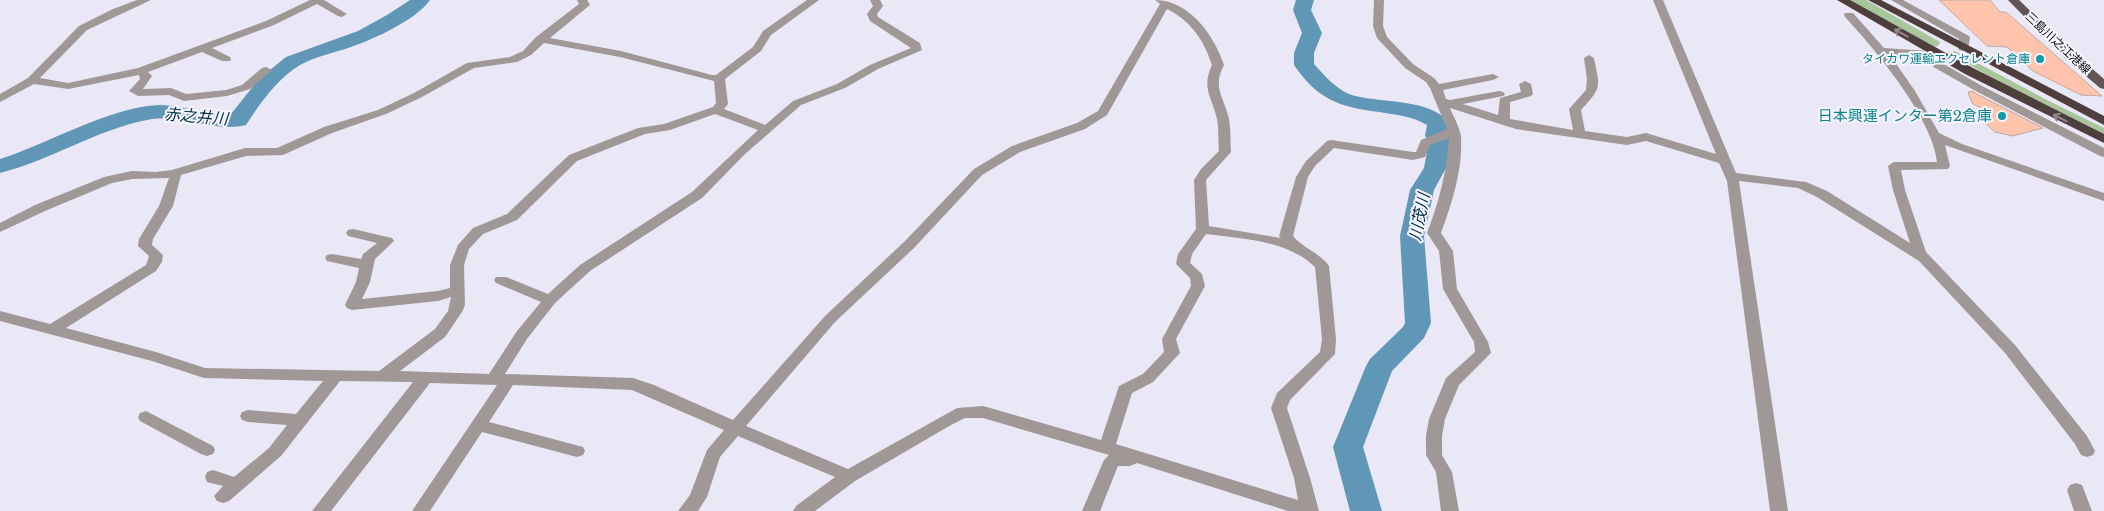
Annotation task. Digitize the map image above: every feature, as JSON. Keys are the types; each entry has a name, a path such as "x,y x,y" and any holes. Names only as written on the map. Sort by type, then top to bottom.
{"highway":[{"path":"1842,0 1934,52 2104,139"},
{"path":"1873,0 2104,122"},
{"path":"1963,48 2078,103 2104,112"}],"main road":[{"name":"三島川之江港線","path":"2013,0 2069,55 2104,85"},
{"name":"三島川之江港線","path":"2025,0 2104,72"}],"street":[{"path":"0,99 32,80 83,28 117,11 146,0"},
{"path":"32,80 68,86 141,71 270,23 317,0 342,14"},
{"path":"0,228 40,208 108,180 132,175 156,176 173,174 245,152 273,153 285,150 328,130 391,108 471,66 513,60 527,53 540,39 585,5 582,0"},
{"path":"540,39 621,54 712,78 719,78 757,49 768,33 814,0"},
{"path":"421,511 478,425 522,336 550,300 595,260 697,195 765,130 801,100 840,86 874,67 916,50 916,45 874,19 872,14 878,6 875,0"},
{"path":"1379,0 1378,26 1382,38 1409,66 1430,80 1442,98 1442,136"},
{"path":"1658,0 1724,161 1732,176 1779,511"},
{"path":"1896,0 1965,38 1963,48"},
{"path":"687,511 698,497 713,454 830,319 909,245 978,172 1016,149 1081,126 1103,113 1162,2 1203,30 1212,44 1218,65 1212,74 1212,91 1223,120 1225,152 1205,172 1200,180 1203,229 1185,254 1183,264 1197,277 1198,286 1169,339 1172,353 1148,378 1125,390 1106,448"},
{"path":"1865,13 1849,15 1882,52 1902,80 1934,135 1945,160 1944,166 1894,166 1899,190 1920,253 2010,349 2039,384 2081,440 2087,451"},
{"path":"202,48 226,59"},
{"path":"1882,52 1934,52"},
{"path":"1916,53 1978,88 2104,153"},
{"path":"1580,134 1575,109 1592,91 1593,79 1589,58"},
{"path":"141,71 146,76 145,80 135,91 138,93 171,91 184,98 227,94 246,87 266,70"},
{"path":"1442,98 1493,77"},
{"path":"383,376 440,333 458,306 457,265 463,248 470,238 483,228 512,217 568,161 642,130 666,127 716,110 722,104 719,78"},
{"path":"1504,121 1504,100 1527,94 1525,84"},
{"path":"1442,98 1499,94"},
{"path":"1442,98 1516,125 1627,141 1646,138 1724,161"},
{"path":"716,110 765,130"},
{"path":"1292,245 1286,236 1302,178 1311,163 1331,144 1413,156 1420,154 1424,143 1442,136 1455,135 1454,162 1445,203 1434,233 1446,252 1450,289 1481,342 1482,353 1452,382 1437,419 1434,436 1434,454 1444,472 1450,511"},
{"path":"1934,135 1958,147 2104,197"},
{"path":"52,330 151,268 155,262 156,255 145,246 146,240 166,206 176,177 173,174"},
{"path":"1732,176 1807,187 1822,194 1926,258"},
{"path":"1203,229 1263,238 1292,245 1316,259 1322,266 1329,339 1326,354 1283,397 1279,408 1302,478 1310,511"},
{"path":"353,233 387,241 368,257 363,282 352,305 438,296 457,291"},
{"path":"332,258 366,265"},
{"path":"501,280 550,300"},
{"path":"0,316 156,357 204,373 426,377 632,384 648,389 797,456 849,476"},
{"path":"223,496 275,452 336,375"},
{"path":"321,511 426,377"},
{"path":"802,511 849,476 945,421 963,412 983,412 1149,460 1310,511"},
{"path":"248,416 301,420"},
{"path":"146,417 207,450"},
{"path":"478,425 577,451"},
{"path":"1092,511 1112,460 1149,460"},
{"path":"213,478 237,484"},
{"path":"2076,490 2083,511"}],"green space":[{"path":"1848,0 1866,0 1940,42 1938,46 1933,47"},
{"path":"1955,51 2104,128 2104,134 2003,84 1947,52"}],"building":[{"name":"タイカワ運輸エクセレント倉庫","path":"1939,0 1990,0 2000,12 2006,12 2102,96 2081,95 2033,71 2007,47 1987,46"},
{"name":"日本興運インター第2倉庫","path":"1973,91 2043,128 2013,136 1995,132 1983,121 1984,110 1972,103 1968,92"}],"waterway":[{"name":"赤之井川","path":"0,166 109,124 148,113 171,112 216,120 238,120 266,83 293,61 307,54 344,43 375,30 421,0"},
{"name":"川茂川","path":"1305,0 1302,10 1312,33 1304,53 1304,65 1326,87 1341,98 1353,102 1404,109 1416,112 1438,123 1436,136 1440,141 1435,168 1422,190 1412,236 1418,323 1414,332 1380,366 1348,447 1366,511"}],"place":[{"name":"タイカワ運輸エクセレント倉庫","path":"2040,59"},
{"name":"日本興運インター第2倉庫","path":"2002,116"}]}
